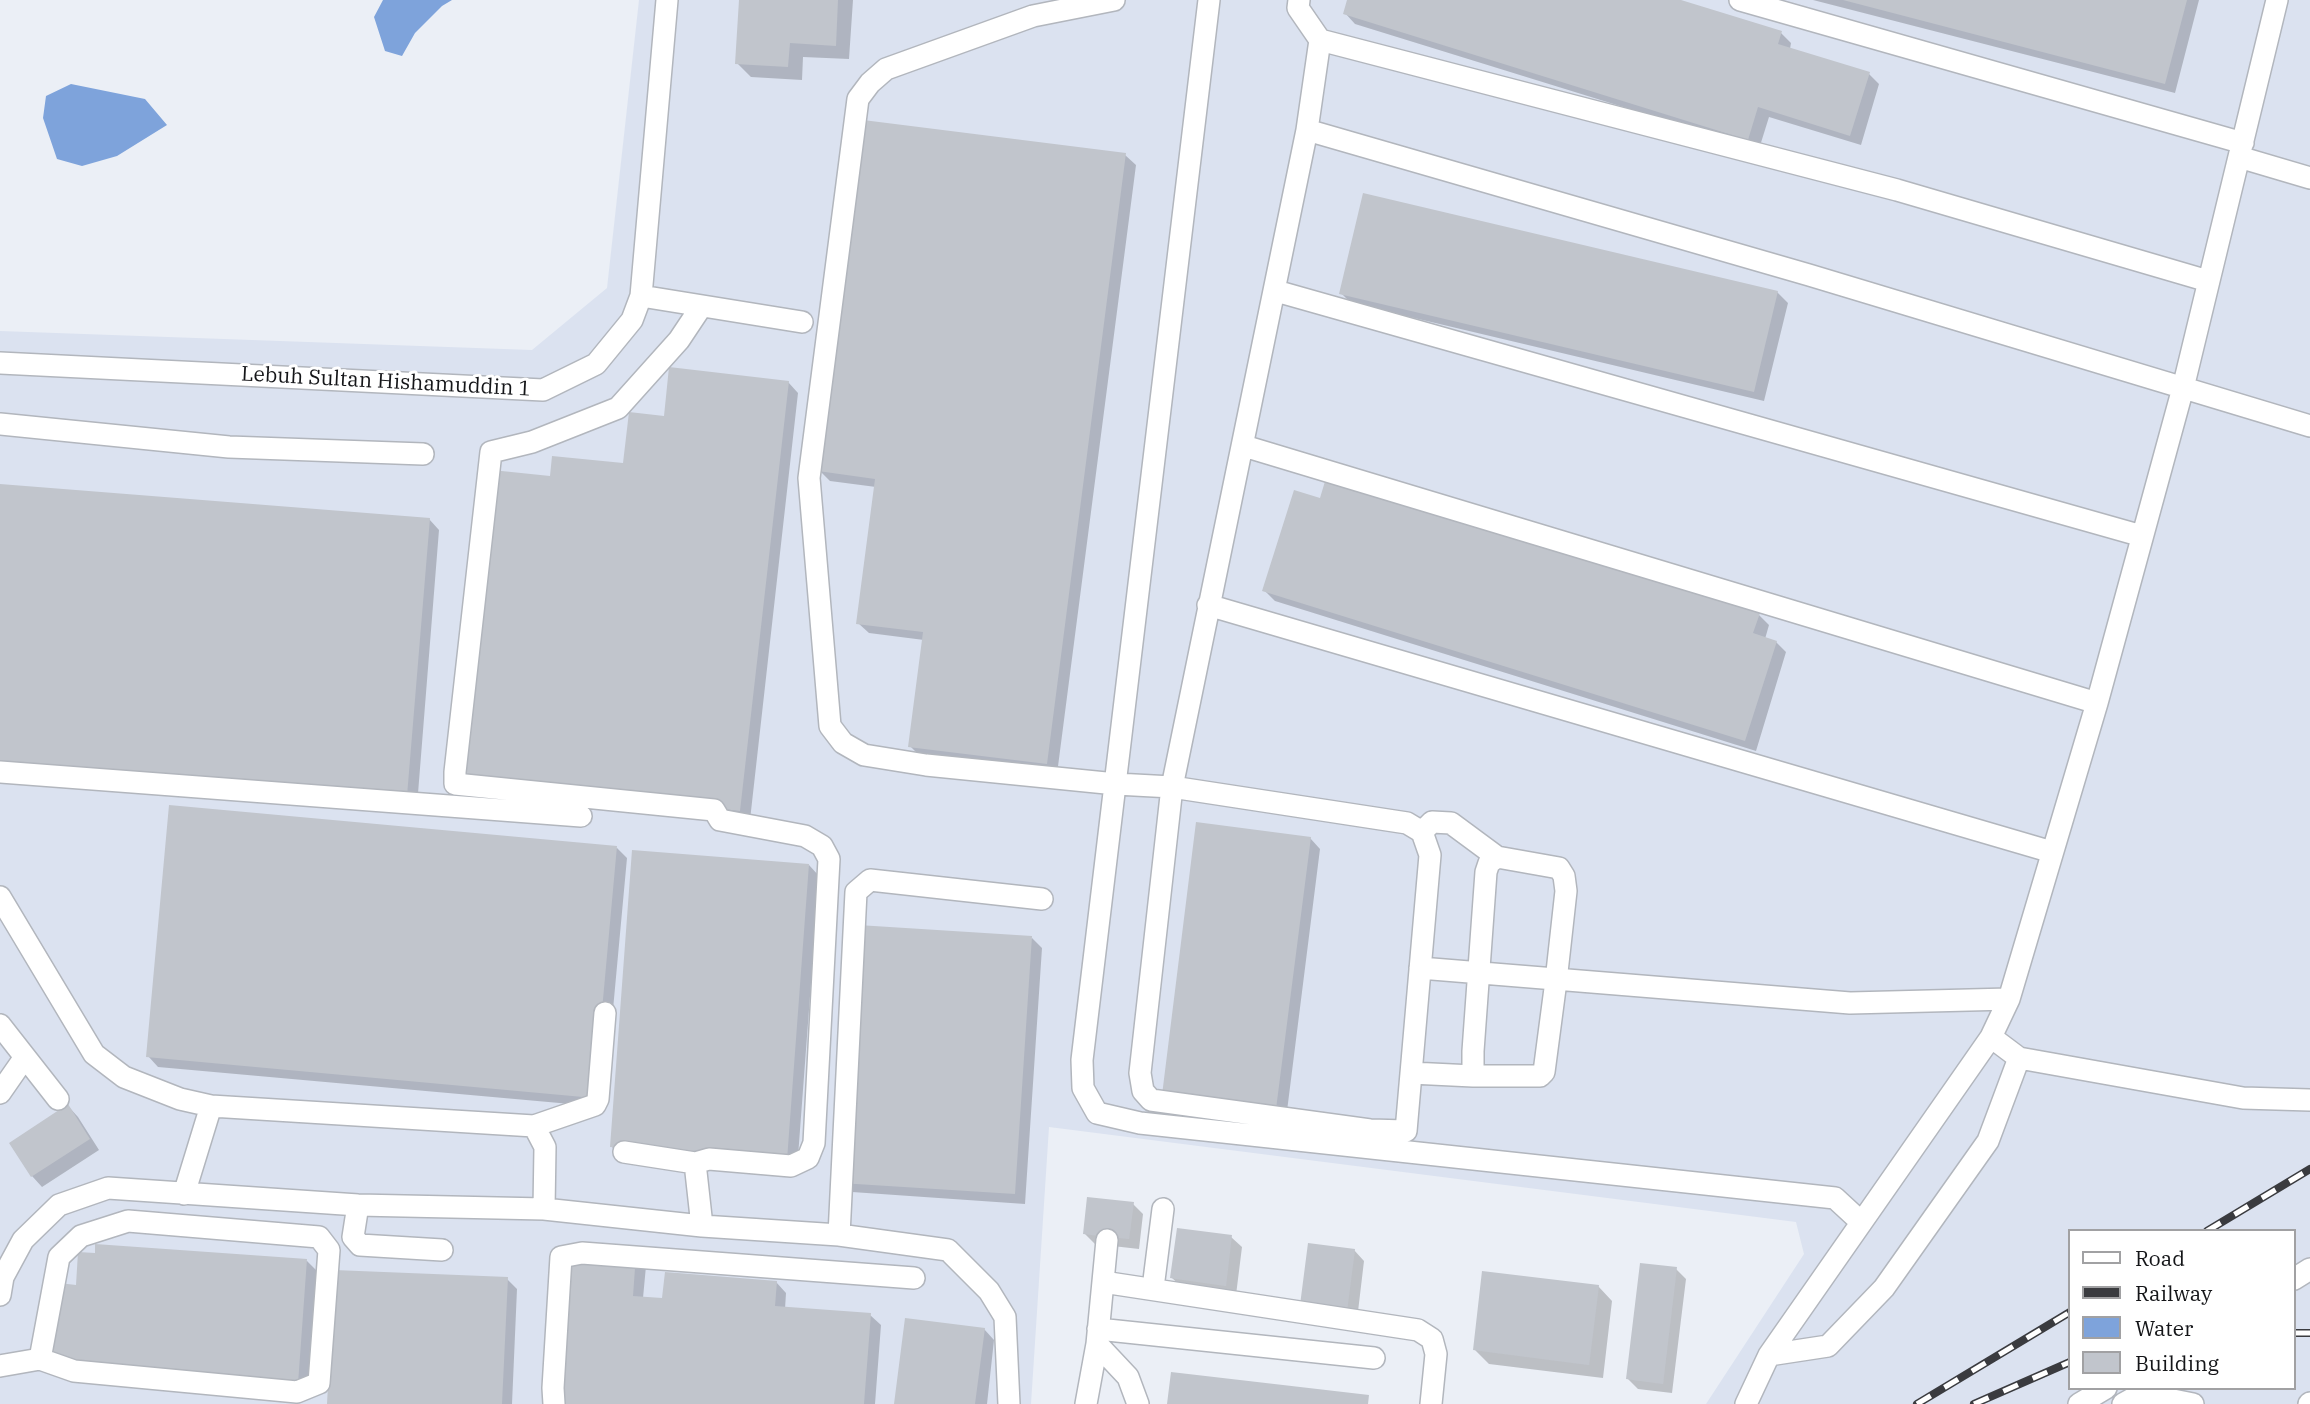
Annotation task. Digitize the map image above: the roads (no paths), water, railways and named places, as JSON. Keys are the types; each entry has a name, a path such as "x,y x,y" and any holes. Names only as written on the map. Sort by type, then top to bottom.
{"street":[{"name":"Lebuh Sultan Hishamuddin 1","path":"0,363 543,390 596,364 632,320 641,296 667,0"},
{"path":"1114,0 1033,16 886,69 870,83 858,99 809,478 814,507 830,726 843,743 864,754 926,765 1172,787 1408,823 1422,832 1430,855 1406,1131 1370,1130 1151,1100 1143,1091 1140,1073 1172,787 1208,605 1276,291 1307,130 1320,40"},
{"path":"1209,0 1082,1060 1083,1088 1097,1113 1140,1123 1835,1198 1861,1222"},
{"path":"1298,0 1298,8 1320,40 1897,190 2208,281"},
{"path":"1740,0 2241,150 2310,178"},
{"path":"1745,1404 1769,1356 1991,1037 2009,999 2098,703 2183,388 2277,0"},
{"path":"1307,130 1809,275 2310,426"},
{"path":"1276,291 2142,536"},
{"path":"641,296 802,322"},
{"path":"624,1152 695,1163 709,1159 791,1166 808,1158 814,1143 829,859 822,846 805,836 720,820 714,810 456,784 455,772 491,452 532,442 618,408 678,340 701,307"},
{"path":"0,424 229,447 424,454"},
{"path":"1244,446 2098,703"},
{"path":"1208,605 2052,852"},
{"path":"0,772 581,816"},
{"path":"1411,1073 1534,1077 1544,1072 1566,891 1564,876 1559,868 1497,857 1451,823 1432,822 1422,832"},
{"path":"1473,1076 1472,1051 1486,872 1489,863 1497,857"},
{"path":"839,1235 856,892 870,880 1042,899"},
{"path":"0,897 94,1054 124,1077 180,1099 211,1105 534,1126 596,1105 605,1013"},
{"path":"1420,968 1850,1003 2009,999"},
{"path":"0,1025 58,1099"},
{"path":"1991,1037 2019,1058 2243,1098 2310,1100"},
{"path":"0,1093 25,1057"},
{"path":"1769,1356 1828,1346 1884,1289 1988,1141 2019,1058"},
{"path":"184,1194 211,1105"},
{"path":"534,1126 545,1147 544,1209"},
{"path":"695,1163 702,1226"},
{"path":"0,1295 3,1277 23,1240 59,1205 108,1188 358,1205 544,1209 702,1226 839,1235 948,1250 989,1291 1005,1317 1009,1404"},
{"path":"358,1205 353,1237 360,1245 442,1250"},
{"path":"1153,1288 1163,1209"},
{"path":"0,1366 40,1359 74,1371 297,1392 319,1383 329,1250 319,1237 128,1221 81,1236 59,1257 40,1359"},
{"path":"1086,1404 1097,1337 1107,1240"},
{"path":"554,1404 561,1258 582,1253 914,1278"},
{"path":"1103,1282 1418,1330 1432,1339 1436,1354 1431,1404"},
{"path":"1097,1337 1374,1358"},
{"path":"1097,1337 1128,1377 1138,1404"},
{"path":"2079,1404 2103,1390"},
{"path":"2123,1404 2148,1395 2193,1404"}],"water":[{"path":"383,0 452,0 442,6 415,33 402,56 385,51 374,17"},
{"path":"71,84 145,99 167,125 117,156 82,166 57,159 43,118 46,96"}],"railway":[{"path":"2210,1229 2310,1169"},
{"path":"1917,1404 2068,1313"},
{"path":"2296,1333 2310,1333"},
{"path":"1974,1404 2068,1363"}]}
